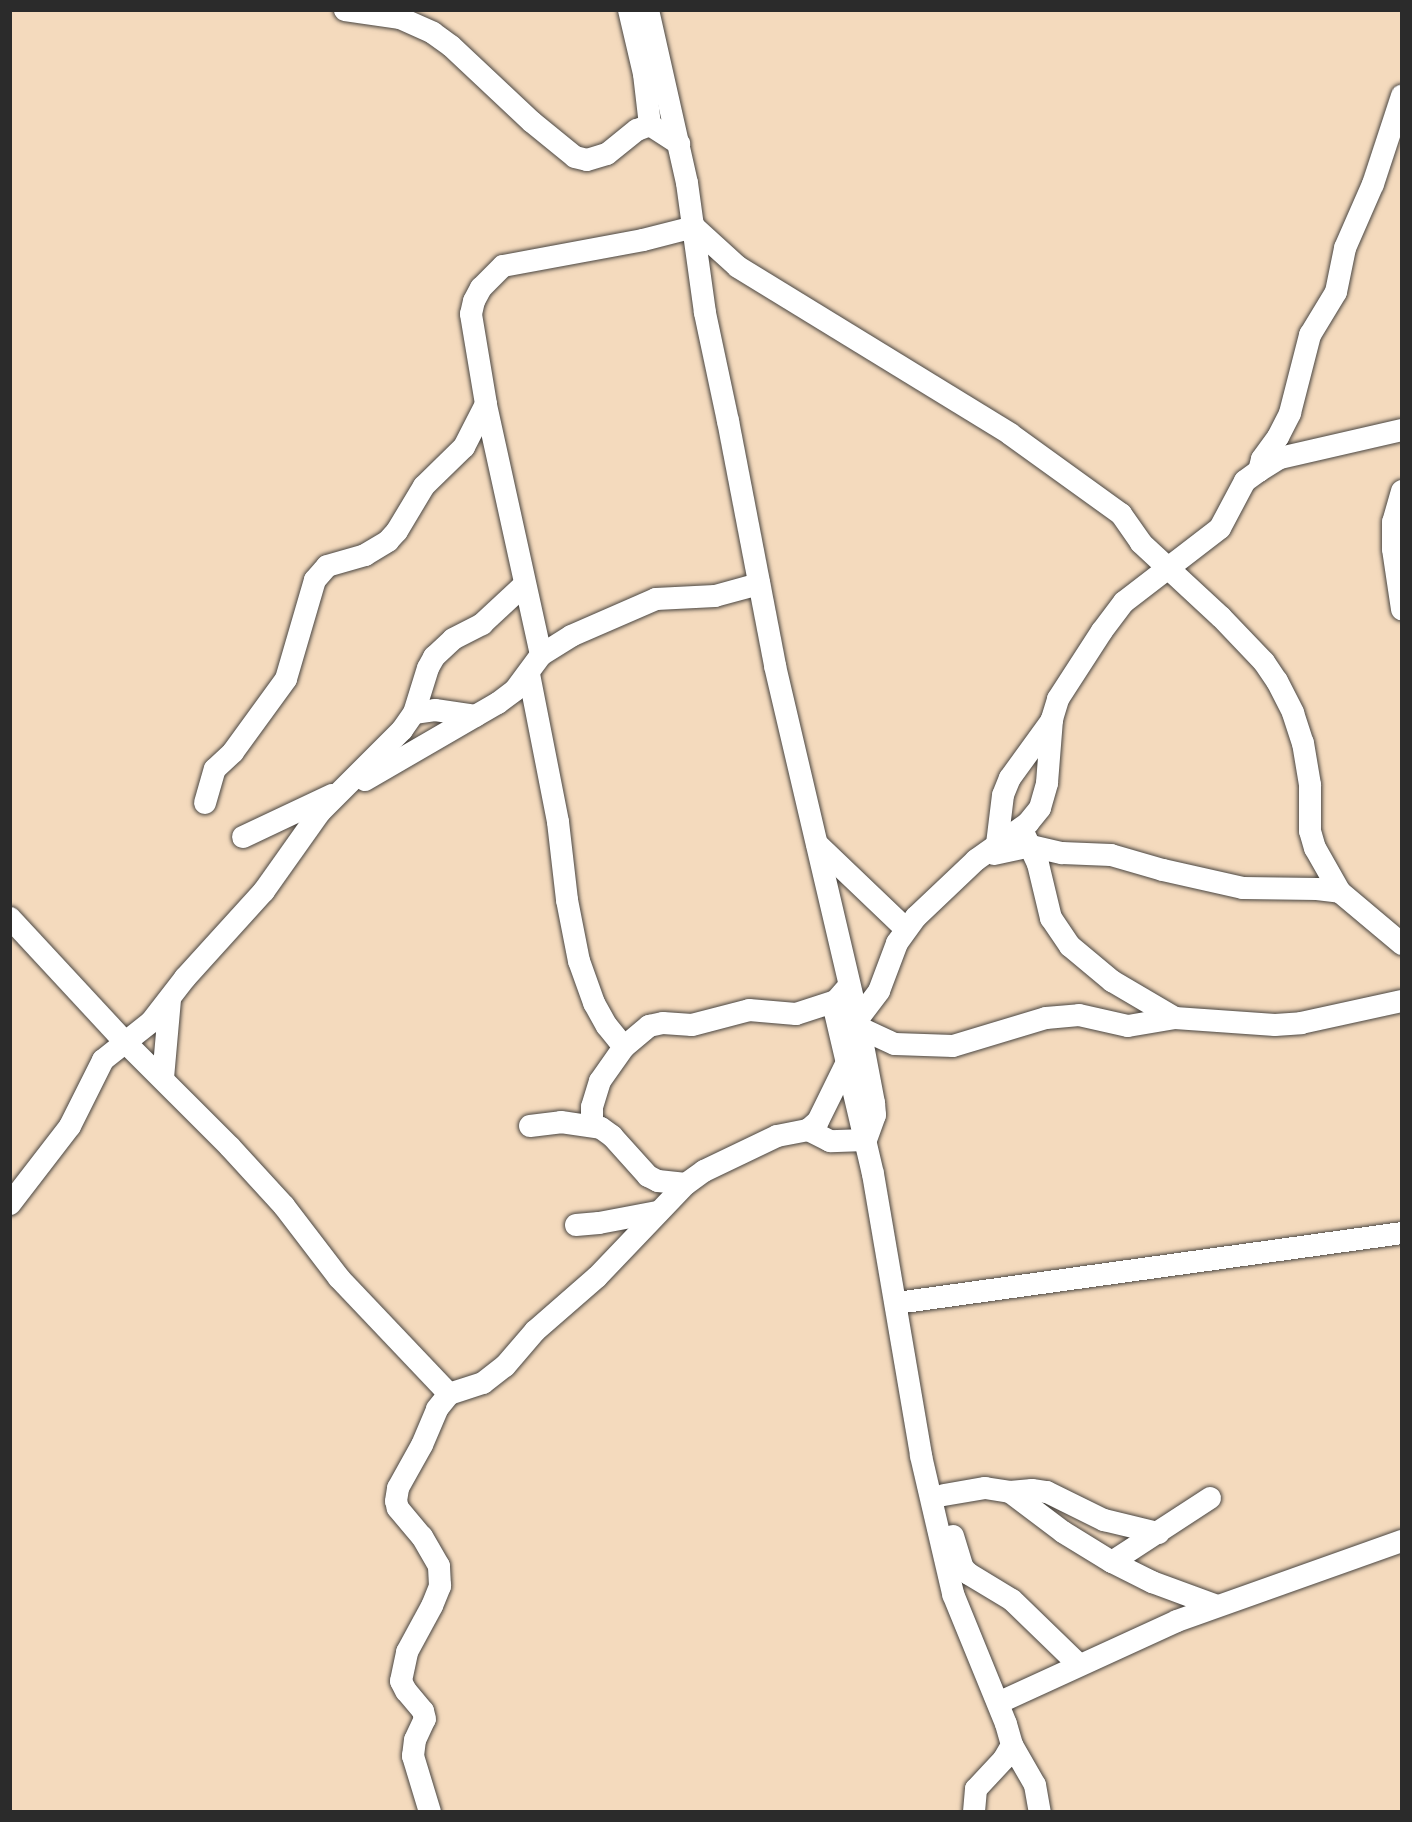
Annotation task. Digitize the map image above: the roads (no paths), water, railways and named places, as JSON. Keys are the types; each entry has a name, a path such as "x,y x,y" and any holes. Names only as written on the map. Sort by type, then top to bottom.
{"street":[{"path":"345,10 400,18 433,33 451,46 532,122 575,157 587,160 607,154 637,130 651,125"},
{"path":"629,10 644,74 651,125 679,144"},
{"path":"648,10 679,144 694,227 705,313 775,666 818,844 842,994 859,1023 895,1044"},
{"path":"1259,471 1262,459 1278,437 1290,413 1310,335 1336,292 1345,248 1373,184 1401,96"},
{"path":"624,1047 607,1026 594,1004 579,961 567,900 524,585 486,404 471,314 481,288 503,266 643,240 694,227"},
{"path":"694,227 738,267 1010,434 1113,507 1127,521 1141,543 1258,656 1282,690 1298,727 1305,753 1310,785 1310,831 1328,875 1340,892 1401,944"},
{"path":"205,802 215,769 238,745 286,679 315,580 327,566 365,555 388,541 397,531 424,486 464,447 486,404"},
{"path":"1175,1018 1112,981 1070,946 1052,918 1026,837 1043,799 1052,719 1058,699 1072,675 1124,602 1220,528 1245,481 1280,458 1401,430"},
{"path":"1401,491 1393,522 1401,609"},
{"path":"243,837 339,792 476,716 515,690 535,664 600,621 656,599 715,596 759,584"},
{"path":"10,1204 70,1126 103,1060 124,1041 151,1022 170,997 250,909 304,832 339,792 384,749 414,713 428,668 444,646 482,624 524,585"},
{"path":"414,713 435,710 476,716"},
{"path":"997,844 1003,795 1010,778 1052,719"},
{"path":"430,1812 413,1756 416,1740 425,1719 423,1711 401,1681 407,1652 440,1586 439,1566 422,1537 398,1508 396,1501 398,1488 422,1445 437,1409 449,1394 474,1387 492,1378 535,1331 597,1277 686,1184 704,1172 769,1139 808,1130 818,1121 857,1062 859,1023 879,991 897,943 906,928 976,860 997,844 1026,837 1062,853 1111,855 1163,870 1243,888 1308,888 1340,892"},
{"path":"976,860 1026,837"},
{"path":"818,844 906,928"},
{"path":"10,918 124,1041 164,1078 262,1182 339,1278 449,1394"},
{"path":"591,1125 592,1107 600,1081 624,1047 649,1026 663,1023 692,1025 748,1010 796,1014 842,994"},
{"path":"842,994 835,1012 857,1062 875,1115 866,1140 897,1302 921,1456 953,1594 998,1703 1012,1745 1035,1785 1040,1812"},
{"path":"164,1078 170,997"},
{"path":"857,1062 895,1044 953,1046 1011,1026 1064,1016 1079,1015 1128,1026 1175,1018 1275,1025 1301,1023 1401,1000"},
{"path":"530,1126 561,1122 591,1125 612,1136 648,1176 658,1181 686,1184"},
{"path":"808,1130 830,1142 866,1140"},
{"path":"576,1225 657,1212"},
{"path":"897,1302 1401,1233"},
{"path":"907,1369 919,1394 955,1545 963,1568 1012,1600 1078,1664"},
{"path":"944,1495 985,1488 1010,1492 1047,1491 1104,1520 1158,1533"},
{"path":"1010,1492 1063,1532 1112,1562 1152,1582 1217,1606"},
{"path":"1112,1562 1210,1498"},
{"path":"998,1703 1078,1664 1217,1606 1401,1541"},
{"path":"974,1812 976,1789 1004,1759 1012,1745"}]}
